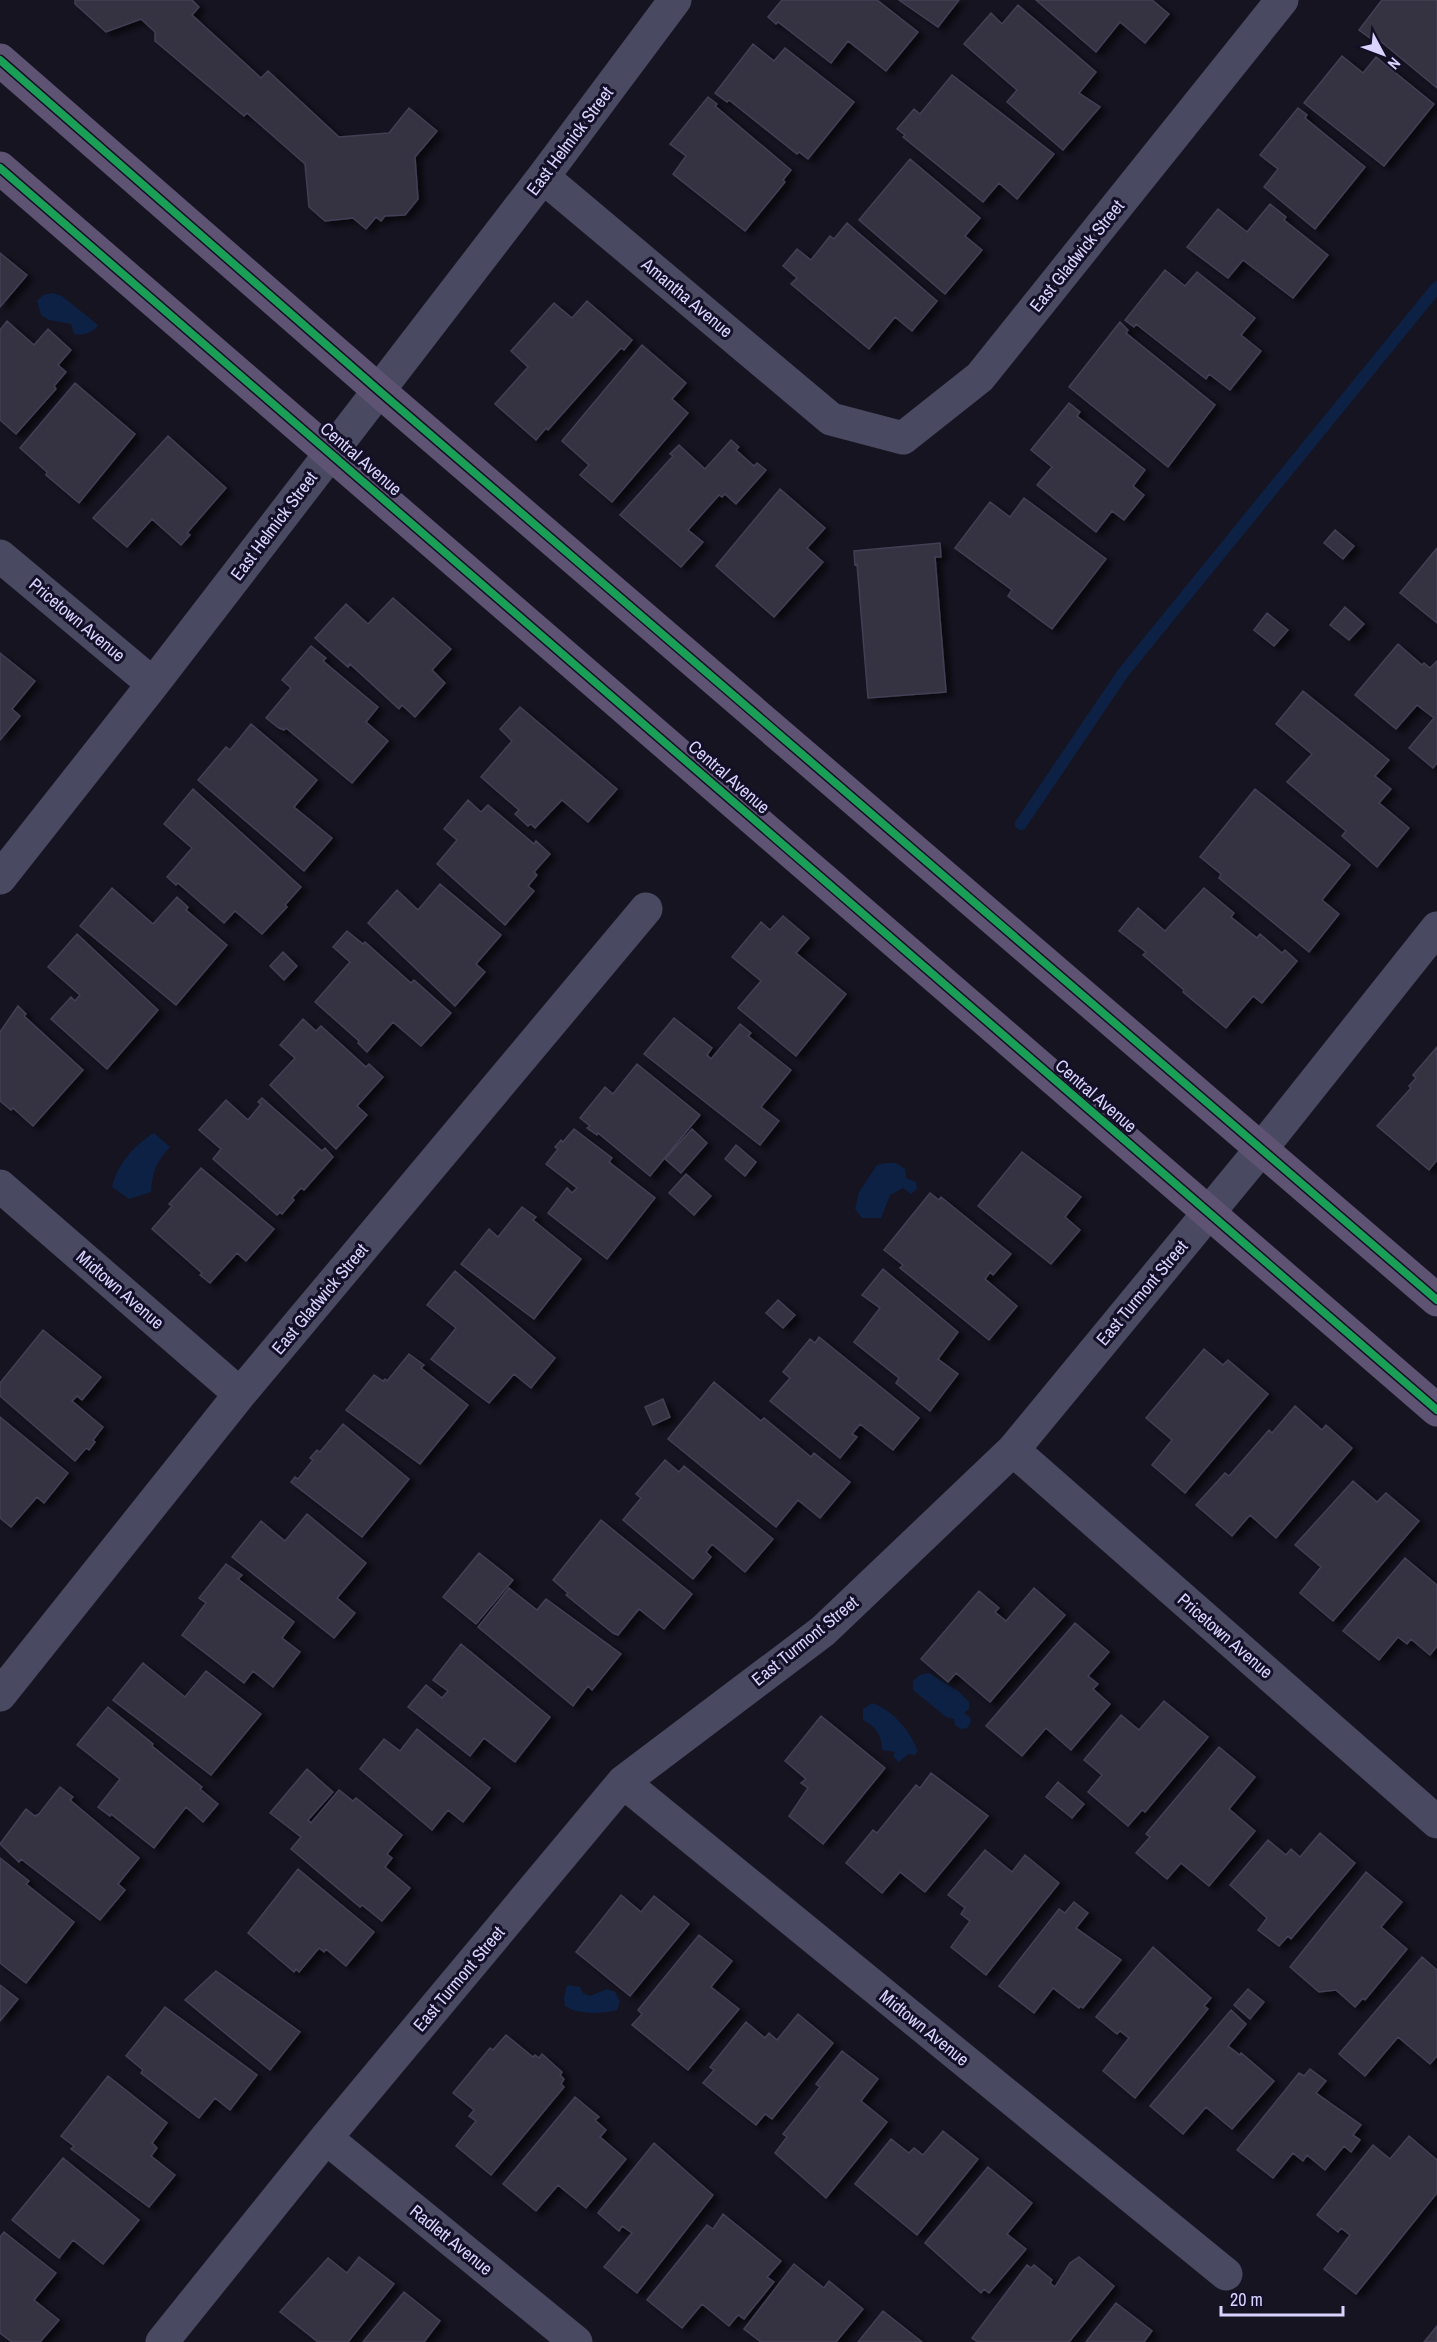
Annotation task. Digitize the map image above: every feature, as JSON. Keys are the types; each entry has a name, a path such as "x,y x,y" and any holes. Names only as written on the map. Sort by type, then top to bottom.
{"main road":[{"path":"0,60 378,389 1437,1300"},
{"name":"Central Avenue","path":"0,168 1437,1410"}],"street":[{"name":"East Helmick Street","path":"0,878 153,684 543,177 675,0"},
{"name":"East Gladwick Street","path":"831,419 903,438 980,377 1282,0"},
{"name":"Amantha Avenue","path":"543,177 831,419"},
{"name":"Pricetown Avenue","path":"0,556 153,684"},
{"name":"East Gladwick Street","path":"0,1695 240,1394 646,909"},
{"name":"East Turmont Street","path":"162,2342 326,2138 623,1782 823,1631 1013,1450 1262,1148 1437,928"},
{"name":"Midtown Avenue","path":"0,1186 240,1394"},
{"name":"Pricetown Avenue","path":"1013,1450 1437,1822"},
{"name":"Midtown Avenue","path":"623,1782 1226,2274"},
{"name":"Radlett Avenue","path":"326,2138 576,2342"}],"water":[{"path":"52,293 62,296 98,325 88,333 74,334 71,324 49,320 41,315 37,301 43,295"},
{"path":"154,1133 170,1147 156,1167 151,1192 129,1199 112,1187 118,1171 140,1143"},
{"path":"896,1163 905,1169 906,1178 916,1182 917,1189 911,1194 903,1188 890,1195 881,1218 862,1218 855,1209 859,1192 877,1165"},
{"path":"929,1673 958,1691 969,1702 969,1709 964,1713 970,1717 971,1722 967,1728 961,1729 955,1725 954,1719 946,1717 913,1690 913,1681 920,1675"},
{"path":"872,1703 894,1716 905,1729 918,1751 915,1755 908,1754 899,1762 893,1756 895,1752 882,1750 877,1732 863,1720 863,1709"},
{"path":"567,1985 580,1987 583,1993 590,1996 607,1989 615,1992 620,2002 617,2010 590,2013 565,2006"}],"building":[{"path":"75,0 192,0 199,7 192,15 261,78 268,71 339,137 389,133 409,108 437,131 415,157 418,199 405,215 385,216 381,221 376,217 366,229 353,218 325,221 309,207 305,164 247,113 244,116 155,41 155,32 141,19 106,32 75,4"},
{"path":"782,0 877,0 918,32 886,71 848,41 831,63 778,22 776,24 768,17"},
{"path":"899,0 959,0 938,27"},
{"path":"1036,0 1152,0 1169,14 1145,43 1120,22 1096,52"},
{"path":"1382,0 1437,0 1437,88 1373,35 1370,38 1359,30"},
{"path":"1018,5 1096,72 1079,93 1100,107 1063,150 1007,102 1017,90 964,44 991,13 1002,24"},
{"path":"753,44 774,61 785,48 854,102 808,159 799,152 797,154 729,100 727,102 715,93"},
{"path":"1342,56 1363,73 1376,57 1434,104 1384,166 1304,103"},
{"path":"952,75 1054,154 1017,199 999,183 983,202 903,137 905,135 897,129 914,109 920,114"},
{"path":"708,97 717,104 715,106 791,170 783,180 785,182 745,231 673,174 686,156 670,144"},
{"path":"1298,108 1307,115 1305,118 1365,167 1315,229 1264,187 1278,169 1260,155"},
{"path":"910,159 980,218 965,236 982,250 945,294 859,220"},
{"path":"1270,204 1286,217 1284,220 1328,255 1293,298 1243,260 1228,278 1187,247 1218,209 1247,232"},
{"path":"847,223 937,301 912,331 895,317 869,349 791,284 797,278 783,266 797,249 811,260 830,236 834,239"},
{"path":"0,253 27,275 0,307"},
{"path":"1165,270 1185,286 1197,272 1255,318 1241,335 1261,351 1230,390 1209,374 1206,379 1136,324 1134,327 1125,320"},
{"path":"587,301 632,340 624,350 621,348 548,430 546,428 536,440 495,404 528,367 511,351 554,303 572,318"},
{"path":"7,321 34,345 48,329 71,350 58,365 66,372 54,386 56,389 16,434 0,420 0,330"},
{"path":"1120,322 1128,330 1126,333 1215,405 1168,467 1069,387"},
{"path":"642,345 686,383 672,399 688,413 612,502 580,475 589,465 562,441"},
{"path":"75,383 135,434 79,503 46,475 47,472 20,448"},
{"path":"1069,403 1080,412 1077,416 1145,470 1133,486 1144,495 1124,520 1112,511 1096,532 1037,485 1052,467 1031,450"},
{"path":"168,436 226,488 187,533 190,535 181,545 152,519 127,547 93,518"},
{"path":"731,440 739,447 736,450 754,466 757,463 766,470 736,504 725,494 722,497 719,495 688,530 703,542 681,567 620,515 673,456 670,454 679,445 705,469"},
{"path":"780,489 825,528 807,548 823,562 774,617 716,566"},
{"path":"1024,498 1106,559 1052,629 1008,596 1012,590 955,548 990,502 1010,517"},
{"path":"1335,530 1354,546 1343,559 1324,543"},
{"path":"940,543 941,557 935,557 946,692 868,698 854,551"},
{"path":"1437,548 1437,623 1400,593"},
{"path":"393,598 451,649 432,670 445,683 415,717 402,705 399,709 350,664 348,667 315,638 346,604 368,624"},
{"path":"1345,607 1364,624 1349,640 1330,625"},
{"path":"1267,613 1288,630 1274,646 1254,630"},
{"path":"1398,644 1422,665 1424,663 1430,668 1437,661 1437,763 1433,768 1409,748 1434,718 1417,705 1396,729 1355,695"},
{"path":"311,646 326,658 323,661 378,707 366,722 388,741 352,783 286,728 284,730 279,728 266,718 291,688 282,680"},
{"path":"0,653 35,681 12,709 20,716 0,740"},
{"path":"1303,691 1389,760 1375,776 1391,789 1379,803 1409,828 1377,867 1342,836 1346,831 1287,782 1312,754 1276,724"},
{"path":"520,707 617,789 588,822 562,800 535,828 531,824 528,826 515,814 519,810 481,777 512,741 500,729"},
{"path":"251,724 317,780 294,807 332,838 304,871 198,780 226,747 230,750"},
{"path":"193,789 301,887 285,905 287,907 262,934 235,911 224,923 178,883 176,885 167,877 192,848 164,824"},
{"path":"1255,789 1350,865 1322,900 1339,914 1309,952 1219,878 1221,874 1200,857"},
{"path":"468,800 481,812 488,805 534,844 536,841 550,854 534,872 537,875 528,886 534,891 505,925 437,864 457,840 444,829"},
{"path":"440,884 501,935 476,964 485,972 455,1006 368,923 397,890 418,910"},
{"path":"112,888 153,924 177,897 188,907 186,910 227,945 176,1005 80,926"},
{"path":"1204,888 1234,913 1231,917 1257,938 1260,934 1282,953 1285,950 1297,961 1262,1003 1253,996 1226,1028 1143,955 1146,952 1119,931 1138,908 1165,931"},
{"path":"783,916 809,938 796,953 846,994 796,1056 738,1008 761,981 732,957 761,922 770,930"},
{"path":"347,931 363,944 365,942 411,983 414,980 451,1013 421,1046 393,1022 367,1052 358,1043 359,1041 315,1002 350,962 333,947"},
{"path":"77,934 158,1010 107,1069 51,1019 71,997 75,1001 80,995 48,967"},
{"path":"283,952 297,966 284,980 270,966"},
{"path":"18,1006 26,1014 24,1016 83,1070 33,1126 13,1108 11,1110 0,1101 0,1032"},
{"path":"674,1018 712,1048 707,1055 711,1059 740,1024 751,1033 748,1036 791,1070 761,1107 779,1121 760,1145 644,1054"},
{"path":"303,1019 316,1031 321,1026 366,1067 369,1064 383,1077 357,1106 367,1115 336,1149 270,1085 295,1058 280,1045"},
{"path":"1437,1047 1437,1160 1429,1170 1377,1126 1411,1088 1409,1086 1416,1078 1413,1075"},
{"path":"637,1064 700,1115 650,1176 598,1133 597,1135 587,1128 590,1126 580,1118 605,1087 613,1094"},
{"path":"262,1098 322,1151 325,1148 333,1157 304,1190 301,1188 292,1198 294,1200 282,1214 280,1212 277,1215 213,1159 221,1149 199,1130 226,1100 248,1120 261,1104 258,1102"},
{"path":"574,1129 612,1158 609,1162 655,1198 607,1259 548,1213 567,1188 572,1193 577,1188 546,1164 558,1149 555,1147 561,1140 563,1142"},
{"path":"692,1129 707,1143 681,1173 665,1159"},
{"path":"736,1145 756,1162 745,1176 725,1159"},
{"path":"1022,1152 1081,1197 1065,1217 1080,1230 1051,1264 978,1206"},
{"path":"201,1168 274,1229 246,1261 237,1253 210,1283 200,1275 202,1273 152,1229 172,1206 169,1204"},
{"path":"686,1174 711,1196 694,1215 669,1193"},
{"path":"930,1193 939,1200 941,1197 1011,1254 993,1275 990,1272 985,1279 1017,1306 989,1340 900,1268 903,1265 884,1250"},
{"path":"522,1207 536,1217 533,1220 581,1259 534,1319 461,1264 489,1229 498,1237"},
{"path":"883,1269 958,1332 938,1359 958,1374 930,1411 896,1383 899,1378 854,1342 880,1308 862,1295"},
{"path":"455,1271 555,1358 531,1388 514,1374 489,1403 431,1359 456,1328 427,1305"},
{"path":"778,1300 795,1315 783,1328 766,1313"},
{"path":"43,1330 101,1377 82,1400 77,1396 72,1401 103,1427 89,1450 86,1448 75,1461 0,1396 0,1383"},
{"path":"819,1337 919,1418 893,1450 860,1424 852,1434 857,1437 840,1458 770,1401 790,1378 783,1372 810,1339 815,1343"},
{"path":"1204,1349 1223,1365 1228,1360 1268,1394 1185,1493 1152,1465 1172,1440 1146,1418"},
{"path":"409,1354 424,1365 421,1368 468,1405 420,1464 346,1410 374,1375 387,1381"},
{"path":"714,1382 761,1421 764,1418 811,1457 814,1453 850,1482 820,1518 798,1500 776,1527 668,1439"},
{"path":"663,1399 670,1417 653,1425 645,1407"},
{"path":"1295,1406 1322,1430 1326,1425 1352,1448 1276,1538 1250,1515 1232,1536 1196,1505 1225,1473 1229,1476 1269,1430 1272,1433"},
{"path":"0,1417 68,1473 44,1503 37,1497 11,1527 0,1518"},
{"path":"343,1424 409,1479 362,1537 291,1482 295,1477 298,1479 313,1460 310,1458 317,1450 320,1452"},
{"path":"665,1460 679,1472 684,1466 773,1539 745,1572 712,1544 706,1552 711,1557 693,1579 623,1520 641,1498 636,1494"},
{"path":"1353,1481 1377,1502 1386,1493 1419,1521 1333,1621 1300,1593 1321,1567 1295,1545"},
{"path":"307,1514 366,1563 337,1598 355,1613 334,1638 232,1557 261,1521 285,1541"},
{"path":"601,1520 692,1594 664,1629 639,1609 618,1635 613,1633 566,1595 568,1593 553,1580"},
{"path":"479,1553 513,1580 476,1624 443,1597"},
{"path":"1405,1558 1437,1585 1437,1646 1430,1655 1411,1639 1407,1644 1398,1637 1379,1660 1343,1631"},
{"path":"226,1564 242,1575 238,1579 294,1622 282,1638 300,1652 273,1687 253,1671 244,1683 182,1635 206,1603 199,1598"},
{"path":"509,1588 537,1610 546,1599 621,1654 592,1690 588,1686 573,1706 478,1627"},
{"path":"1034,1588 1065,1615 990,1702 956,1673 948,1682 921,1659 979,1591 999,1608 995,1612 1006,1621"},
{"path":"1075,1623 1109,1652 1088,1676 1098,1684 1093,1689 1110,1704 1071,1750 1046,1728 1022,1756 986,1726"},
{"path":"461,1644 550,1717 515,1762 484,1738 470,1756 408,1707 426,1685 442,1698 448,1691 433,1680"},
{"path":"143,1663 185,1697 206,1671 261,1714 211,1775 113,1700"},
{"path":"1164,1701 1208,1737 1145,1812 1142,1810 1128,1826 1088,1792 1102,1775 1084,1760 1121,1715 1139,1730"},
{"path":"108,1707 202,1787 200,1789 218,1804 203,1822 186,1807 154,1848 111,1814 110,1816 98,1807 120,1779 77,1745"},
{"path":"821,1716 885,1768 823,1844 789,1816 808,1788 801,1783 806,1779 785,1761"},
{"path":"417,1729 490,1788 463,1822 448,1810 432,1830 360,1769 384,1739 400,1751"},
{"path":"1219,1747 1255,1777 1229,1809 1255,1831 1209,1886 1181,1863 1167,1879 1136,1853 1150,1837 1146,1834"},
{"path":"307,1769 333,1792 308,1820 311,1823 339,1790 353,1801 356,1798 402,1835 387,1854 392,1858 385,1867 410,1888 382,1921 362,1905 360,1907 291,1849 301,1837 270,1813"},
{"path":"931,1773 988,1816 925,1892 900,1872 882,1893 846,1863 873,1830 877,1833 916,1785 920,1788"},
{"path":"1058,1782 1084,1804 1072,1818 1046,1797"},
{"path":"60,1787 73,1797 70,1800 139,1858 118,1884 125,1890 100,1920 21,1859 19,1862 0,1844 26,1809 35,1816 39,1814"},
{"path":"1320,1833 1355,1863 1291,1939 1288,1936 1279,1946 1258,1930 1267,1918 1230,1885 1268,1840 1286,1855 1291,1849 1300,1857"},
{"path":"985,1850 1012,1872 1025,1855 1059,1883 986,1975 951,1947 970,1921 961,1914 965,1908 948,1895"},
{"path":"0,1858 29,1881 26,1884 74,1922 26,1983 0,1963"},
{"path":"298,1869 374,1932 346,1966 326,1949 324,1952 319,1948 299,1972 296,1969 294,1972 248,1933"},
{"path":"1366,1872 1402,1902 1381,1927 1407,1949 1365,2000 1363,1998 1355,2007 1336,1990 1319,1992 1290,1967"},
{"path":"621,1895 641,1912 654,1896 689,1924 630,1996 576,1952"},
{"path":"1074,1902 1088,1913 1076,1928 1121,1960 1083,2008 1080,2006 1079,2008 1053,1988 1034,2013 999,1986 1059,1909 1065,1913"},
{"path":"699,1935 732,1961 711,1987 739,2009 688,2070 632,2025 642,2014 638,2010"},
{"path":"1153,1947 1211,1998 1204,2006 1208,2009 1135,2098 1103,2071 1129,2038 1120,2031 1117,2034 1096,2017"},
{"path":"1422,1957 1437,1970 1437,2056 1430,2064 1398,2037 1365,2076 1339,2054"},
{"path":"216,1971 300,2032 270,2070 185,2000"},
{"path":"0,1985 18,1999 0,2021"},
{"path":"1248,1989 1264,2002 1250,2019 1234,2005"},
{"path":"165,2007 257,2075 230,2110 215,2098 199,2118 141,2073 143,2070 126,2056"},
{"path":"1231,2010 1246,2024 1228,2046 1240,2055 1241,2053 1274,2081 1232,2129 1206,2107 1183,2134 1150,2106"},
{"path":"798,2014 833,2043 772,2119 765,2114 756,2125 703,2083 714,2070 710,2067 746,2022 765,2038 769,2033 777,2040"},
{"path":"506,2035 533,2057 535,2055 539,2058 542,2054 562,2072 560,2075 564,2079 561,2084 564,2087 491,2175 456,2146 476,2121 469,2116 474,2110 453,2093 490,2048 493,2050"},
{"path":"842,2051 878,2079 861,2101 887,2122 826,2198 775,2153 787,2137 783,2134 820,2087 816,2084"},
{"path":"1310,2069 1326,2081 1316,2093 1361,2125 1353,2135 1360,2140 1351,2152 1344,2146 1325,2170 1307,2155 1303,2161 1293,2153 1273,2178 1237,2150 1299,2073 1304,2076"},
{"path":"108,2076 167,2123 152,2143 157,2148 151,2156 175,2175 149,2207 71,2149 74,2146 61,2136"},
{"path":"575,2097 599,2117 595,2120 606,2130 600,2137 626,2159 586,2208 558,2185 536,2211 503,2184"},
{"path":"943,2131 978,2159 917,2235 855,2184 891,2139 909,2153 914,2148 923,2155"},
{"path":"1409,2136 1437,2160 1437,2193 1356,2294 1324,2269 1350,2235 1341,2228 1338,2232 1317,2215 1373,2145 1390,2159"},
{"path":"654,2143 713,2195 637,2293 604,2267 632,2233 622,2226 619,2231 598,2213"},
{"path":"63,2158 139,2220 103,2264 73,2240 59,2258 12,2220"},
{"path":"988,2167 1032,2203 1007,2234 1026,2249 989,2293 984,2289 981,2293 925,2243"},
{"path":"723,2214 781,2261 767,2277 774,2282 744,2319 738,2315 729,2326 702,2304 682,2328 647,2300 707,2225 713,2229"},
{"path":"4,2232 56,2273 34,2300 59,2320 40,2342 12,2342 0,2333 0,2237"},
{"path":"359,2257 394,2284 348,2342 318,2342 280,2312 328,2258 347,2273"},
{"path":"1079,2257 1114,2286 1069,2342 978,2342 972,2338 1027,2265 1031,2268 1034,2265 1052,2280 1050,2283 1055,2287 1070,2263"},
{"path":"794,2264 824,2288 829,2281 863,2309 836,2342 761,2342 744,2329"},
{"path":"404,2292 440,2321 424,2342 363,2342"},
{"path":"1116,2303 1152,2331 1144,2342 1086,2342"},
{"path":"883,2311 922,2342 858,2342"},
{"path":"1437,2326 1437,2342 1424,2342"}],"waterway":[{"path":"1021,824 1123,673 1437,287"}],"cycle path":[{"path":"0,60 377,389 1437,1300"},
{"path":"0,168 1437,1410"}]}
